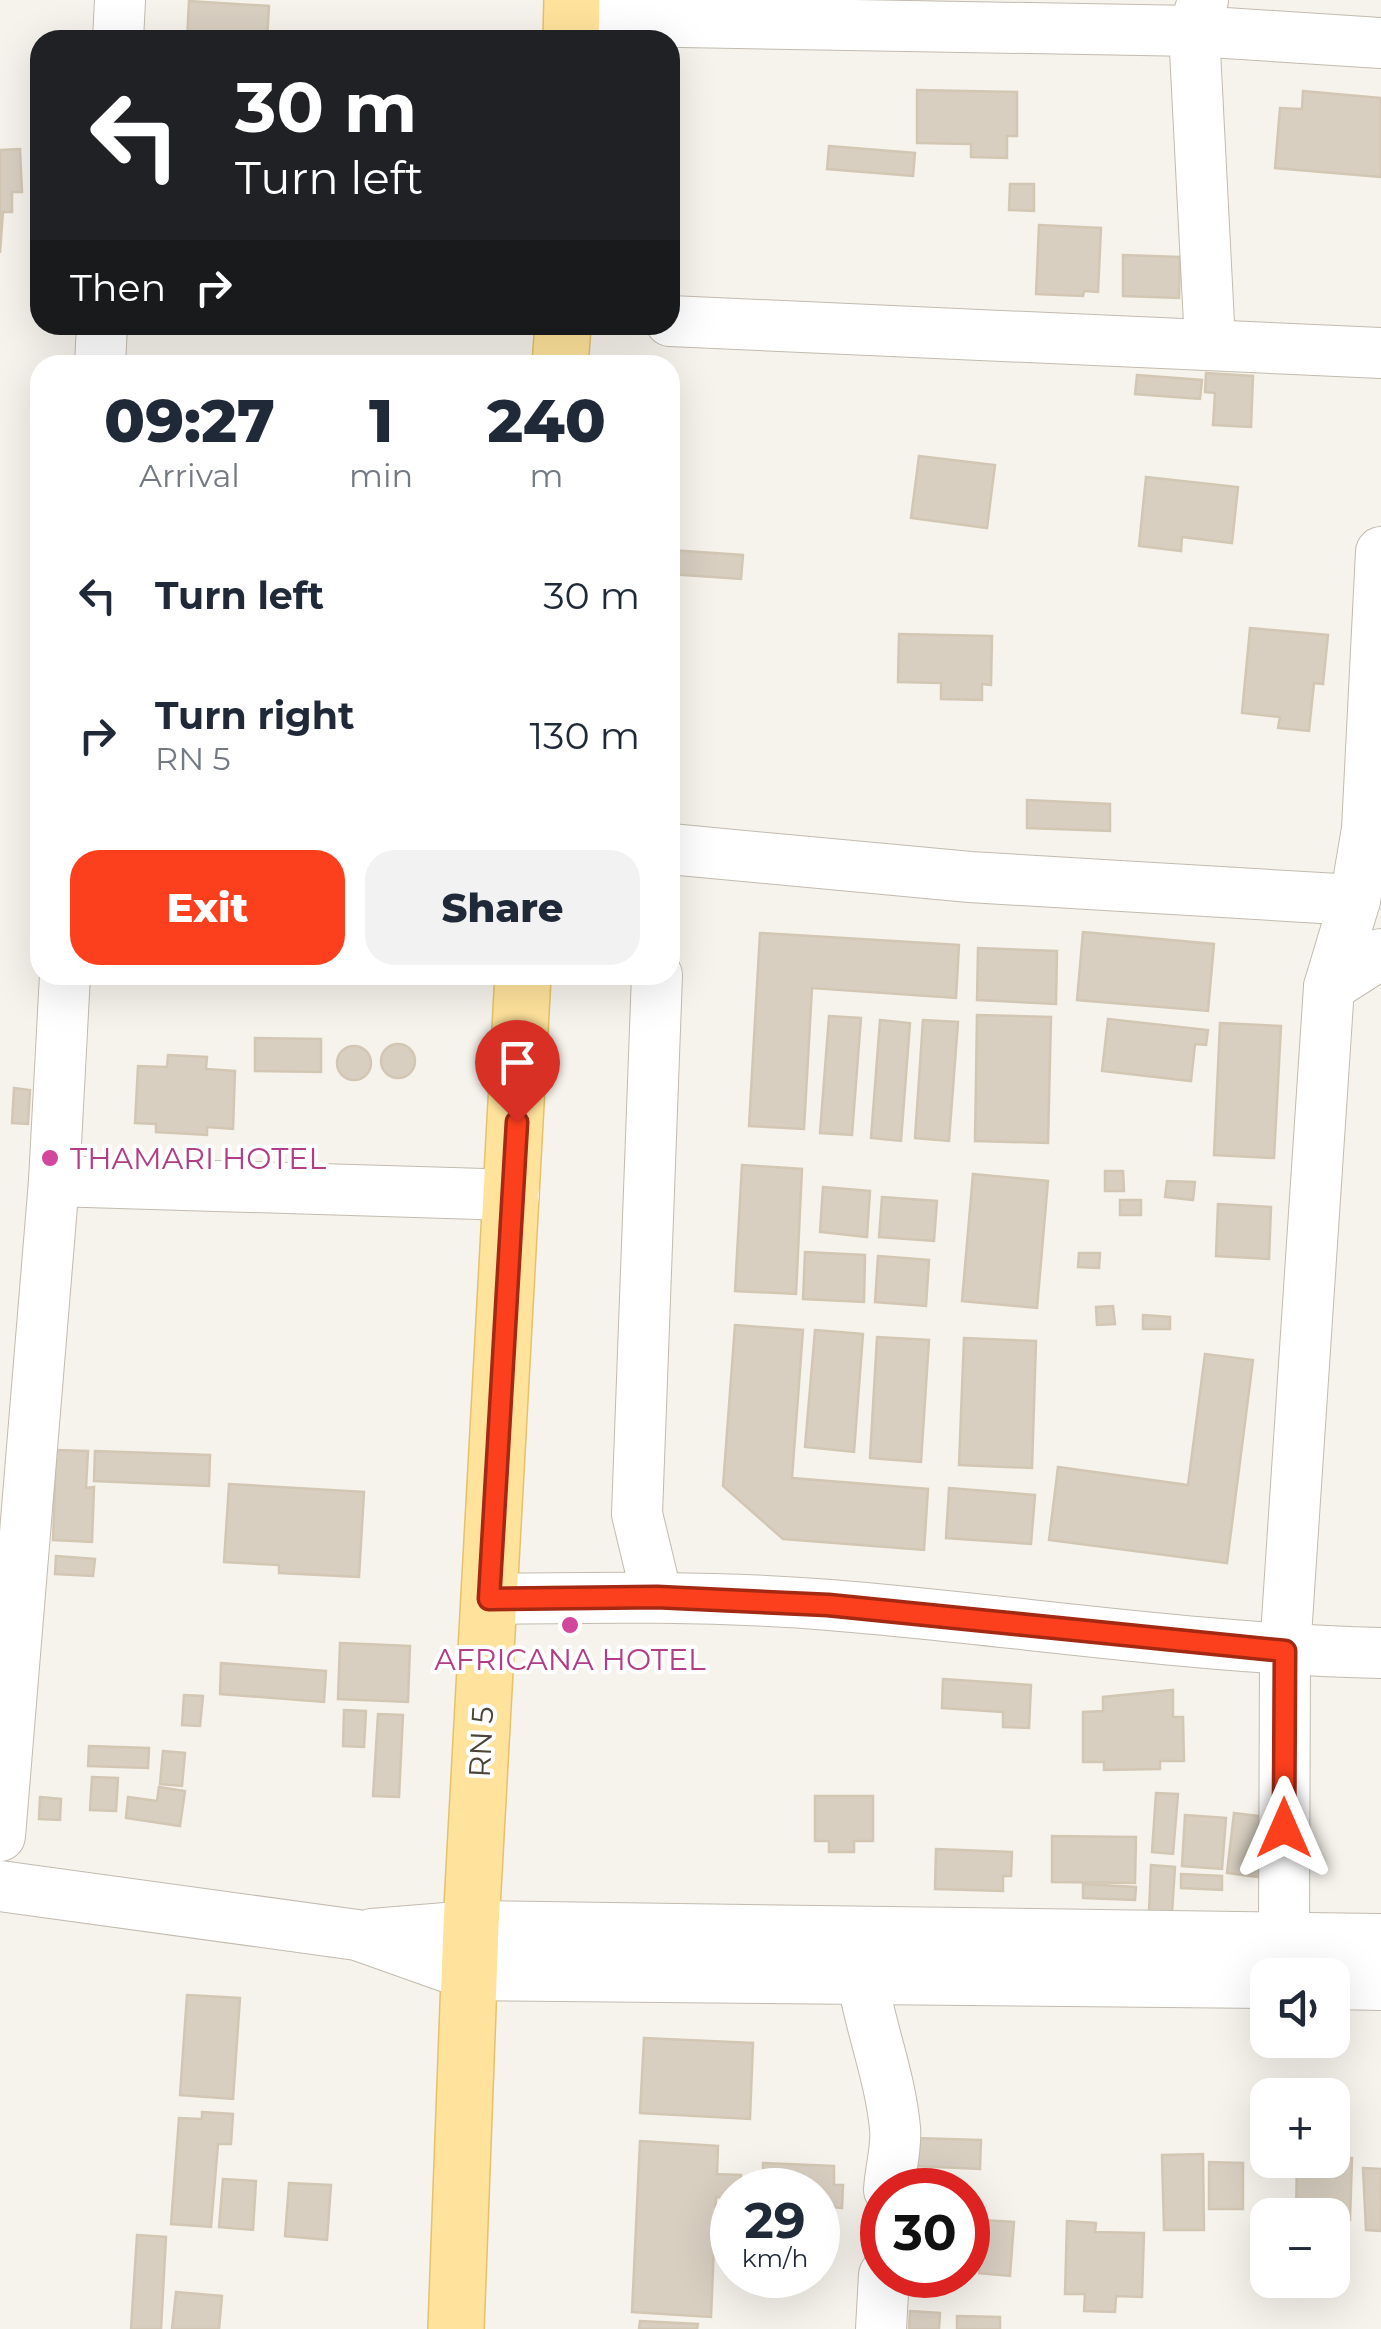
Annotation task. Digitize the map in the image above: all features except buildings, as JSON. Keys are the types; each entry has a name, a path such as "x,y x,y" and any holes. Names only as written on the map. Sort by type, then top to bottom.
{"main road":[{"name":"RN 5","path":"456,2329 470,1950 523,985"}],"street":[{"path":"118,30 120,0"},
{"path":"1198,15 1210,342"},
{"path":"571,20 1198,15 1381,43"},
{"path":"680,321 1210,342 1381,354"},
{"path":"1284,1935 1285,1651 1329,986 1355,900 1367,829 1381,552"},
{"path":"680,850 970,877 1355,900"},
{"path":"1329,986 1381,954"},
{"path":"0,1836 54,1180 64,985"},
{"path":"656,985 638,1514 657,1597"},
{"path":"54,1180 514,1195"},
{"path":"489,1599 657,1597 828,1605 1285,1651 1381,1653"},
{"path":"0,1886 470,1950 860,1978 1250,1983"},
{"path":"859,1928 860,1978 887,2076 896,2132 892,2168"},
{"path":"470,1950 859,1928 1381,1939"},
{"path":"1350,1984 1381,1985"},
{"path":"881,2329 883,2298"}],"place":[{"name":"THAMARI HOTEL","path":"50,1158"},
{"name":"AFRICANA HOTEL","path":"570,1625"}],"route":[{"path":"517,1122 489,1599 657,1597 828,1605 1285,1651 1284,1828"}]}
